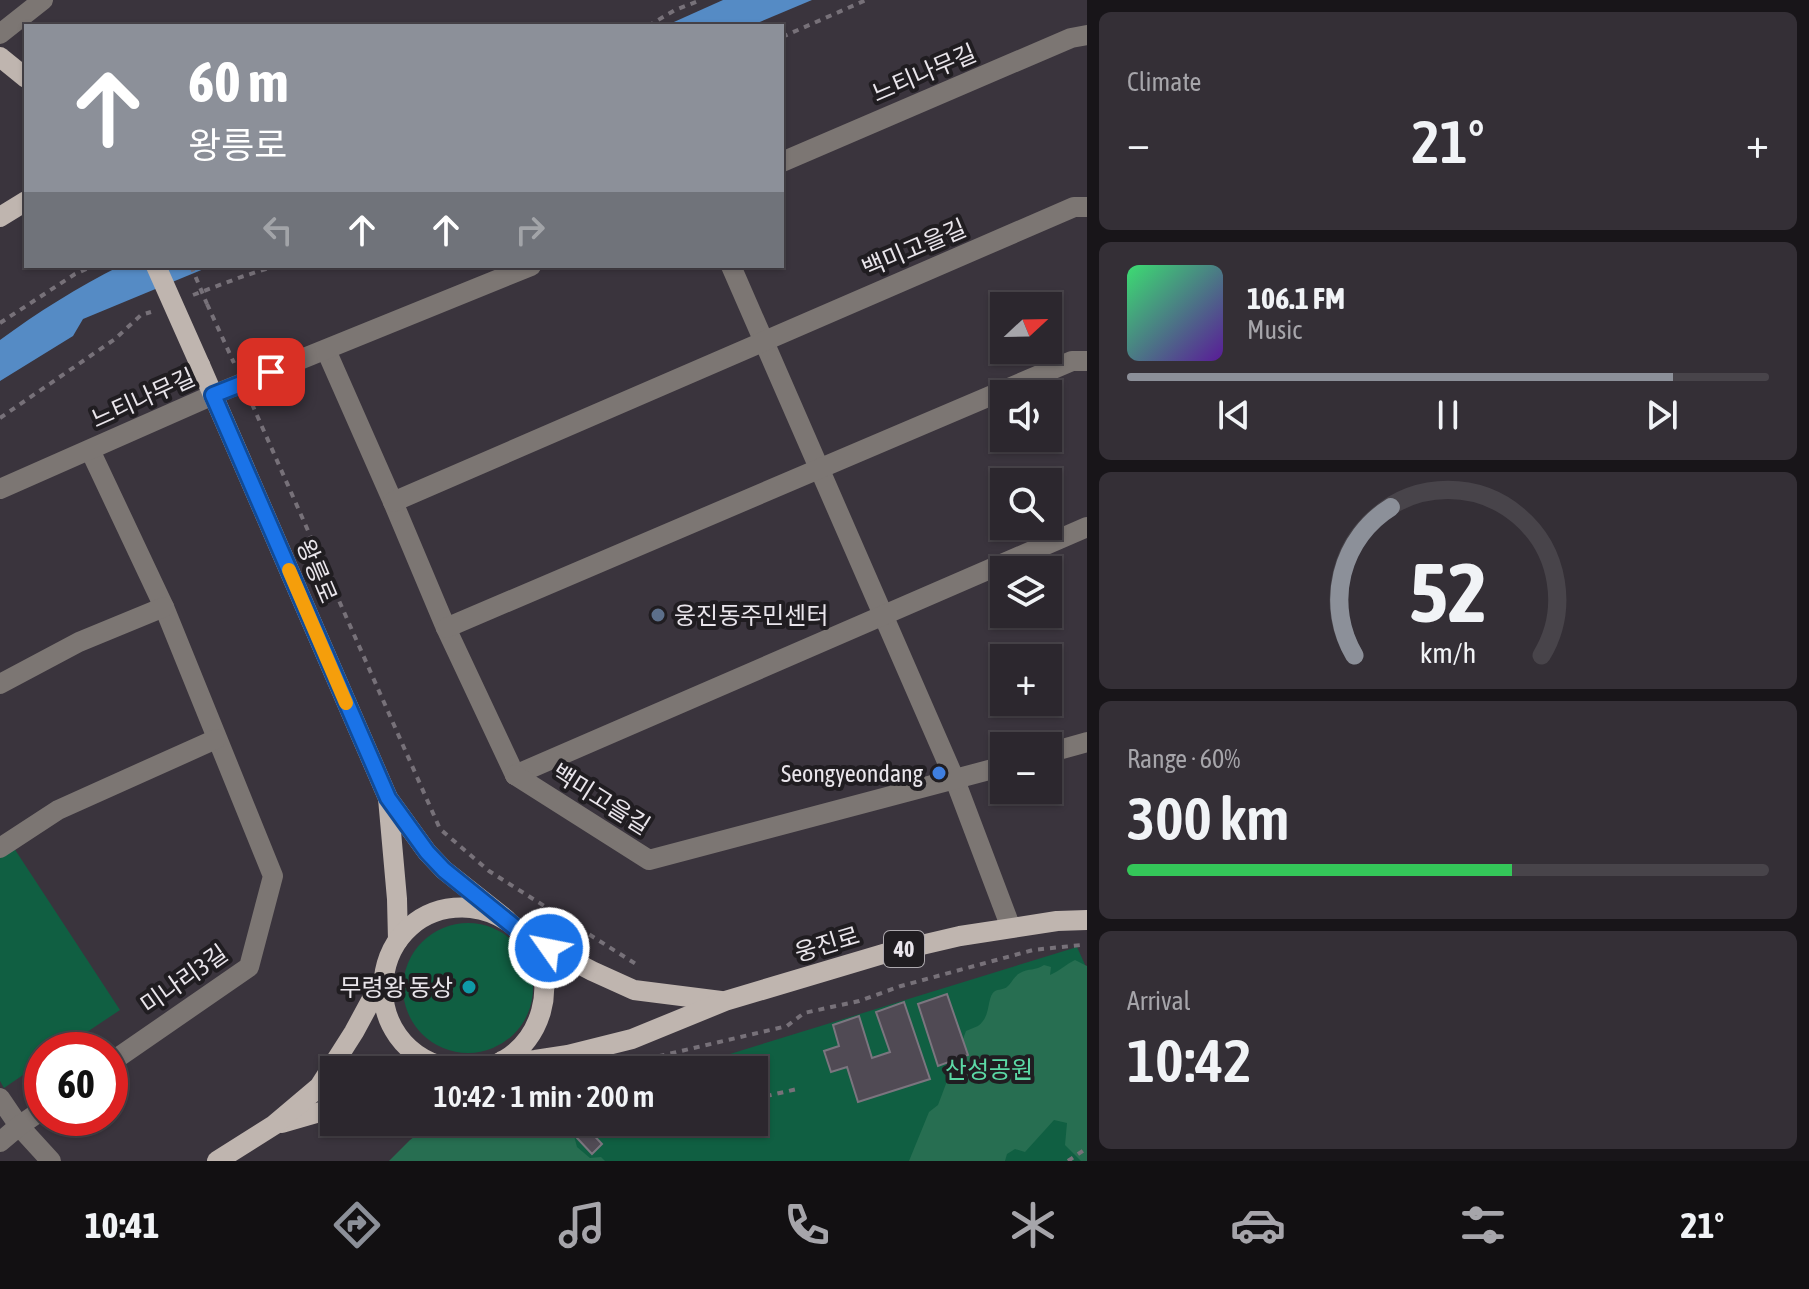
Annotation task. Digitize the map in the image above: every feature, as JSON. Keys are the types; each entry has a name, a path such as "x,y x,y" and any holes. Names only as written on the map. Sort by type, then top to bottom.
{"main road":[{"path":"0,57 24,76"},
{"path":"0,217 24,202"},
{"name":"왕릉로","path":"157,268 388,798"},
{"name":"40","path":"388,798 444,870 527,937 634,990 725,1001"},
{"name":"40","path":"388,798 398,940"},
{"name":"40","path":"418,1056 402,1042 390,1023 383,1001 383,978 388,958 398,940 415,923 448,909 483,909 507,920"},
{"name":"웅진로","path":"725,1001 883,954 960,936 1057,921 1087,920"},
{"name":"40","path":"509,1056 521,1047 534,1030 543,1007 545,983 539,958 527,937"},
{"path":"217,1161 274,1125 319,1087 383,978"},
{"name":"40","path":"559,1056 632,1039 725,1001"},
{"path":"274,1125 320,1112"}],"street":[{"path":"0,34 43,0"},
{"name":"느티나무길","path":"784,161 1071,38 1087,35"},
{"name":"백미고을길","path":"393,502 1074,207 1087,207"},
{"name":"느티나무길","path":"0,489 213,395 526,268"},
{"path":"732,268 955,780 1011,928"},
{"path":"326,350 446,628 515,775"},
{"path":"446,628 1072,361 1087,361"},
{"name":"미나리3길","path":"90,450 164,607 273,876 249,967 128,1051"},
{"name":"백미고을길","path":"515,775 1087,527"},
{"path":"0,684 79,642 164,607"},
{"path":"0,848 58,810 216,739"},
{"path":"1062,749 1087,742"},
{"name":"백미고을길","path":"515,775 649,860 990,770"},
{"path":"0,1098 19,1126 51,1161"},
{"path":"0,1142 24,1123"}],"path":[{"path":"651,24 701,0"},
{"path":"784,36 866,0"},
{"path":"0,323 88,268"},
{"path":"192,268 207,304"},
{"path":"184,299 269,268"},
{"path":"0,418 115,339 141,315 156,310"},
{"path":"768,1096 797,1089"},
{"path":"1068,1161 1087,1148"}],"green space":[{"path":"10,842 120,1010 87,1032 24,1032 24,1074 4,1088 0,1081 0,848"},
{"path":"468,923 493,928 514,942 528,963 533,988 528,1013 514,1034 493,1048 468,1053 443,1048 422,1034 408,1013 403,988 408,963 422,942 443,928"},
{"name":"산성공원","path":"1077,947 1087,969 1087,1161 430,1161 486,1136 768,1136 768,1056 723,1056"},
{"path":"1075,960 1087,966 1087,1161 1081,1161 1065,1145 1067,1123 1054,1120 1025,1152 1015,1149 1007,1154 1005,1161 909,1161 929,1112 938,1105 966,1031 982,1022 992,994 1007,987 1023,971 1044,965 1051,967 1050,975"},
{"path":"415,1136 574,1136 577,1147 590,1158 601,1157 605,1161 389,1161"}],"water":[{"path":"723,0 812,0 755,24 669,24"},
{"path":"116,268 206,268 83,319 73,336 0,381 0,340"}],"building":[{"path":"947,994 968,1055 938,1066 918,1004"},
{"path":"904,1002 930,1079 858,1102 847,1067 831,1072 824,1051 839,1046 833,1025 859,1016 872,1058 890,1052 876,1012"},
{"path":"594,1136 602,1144 592,1154 577,1138"}],"slow traffic":[{"path":"289,570 346,703"}],"place":[{"name":"웅진동주민센터","path":"658,615"},
{"name":"Seongyeondang","path":"939,773"},
{"name":"무령왕 동상","path":"469,987"}],"route":[{"path":"271,372 213,395 388,798 444,870 527,937 549,948"}]}
